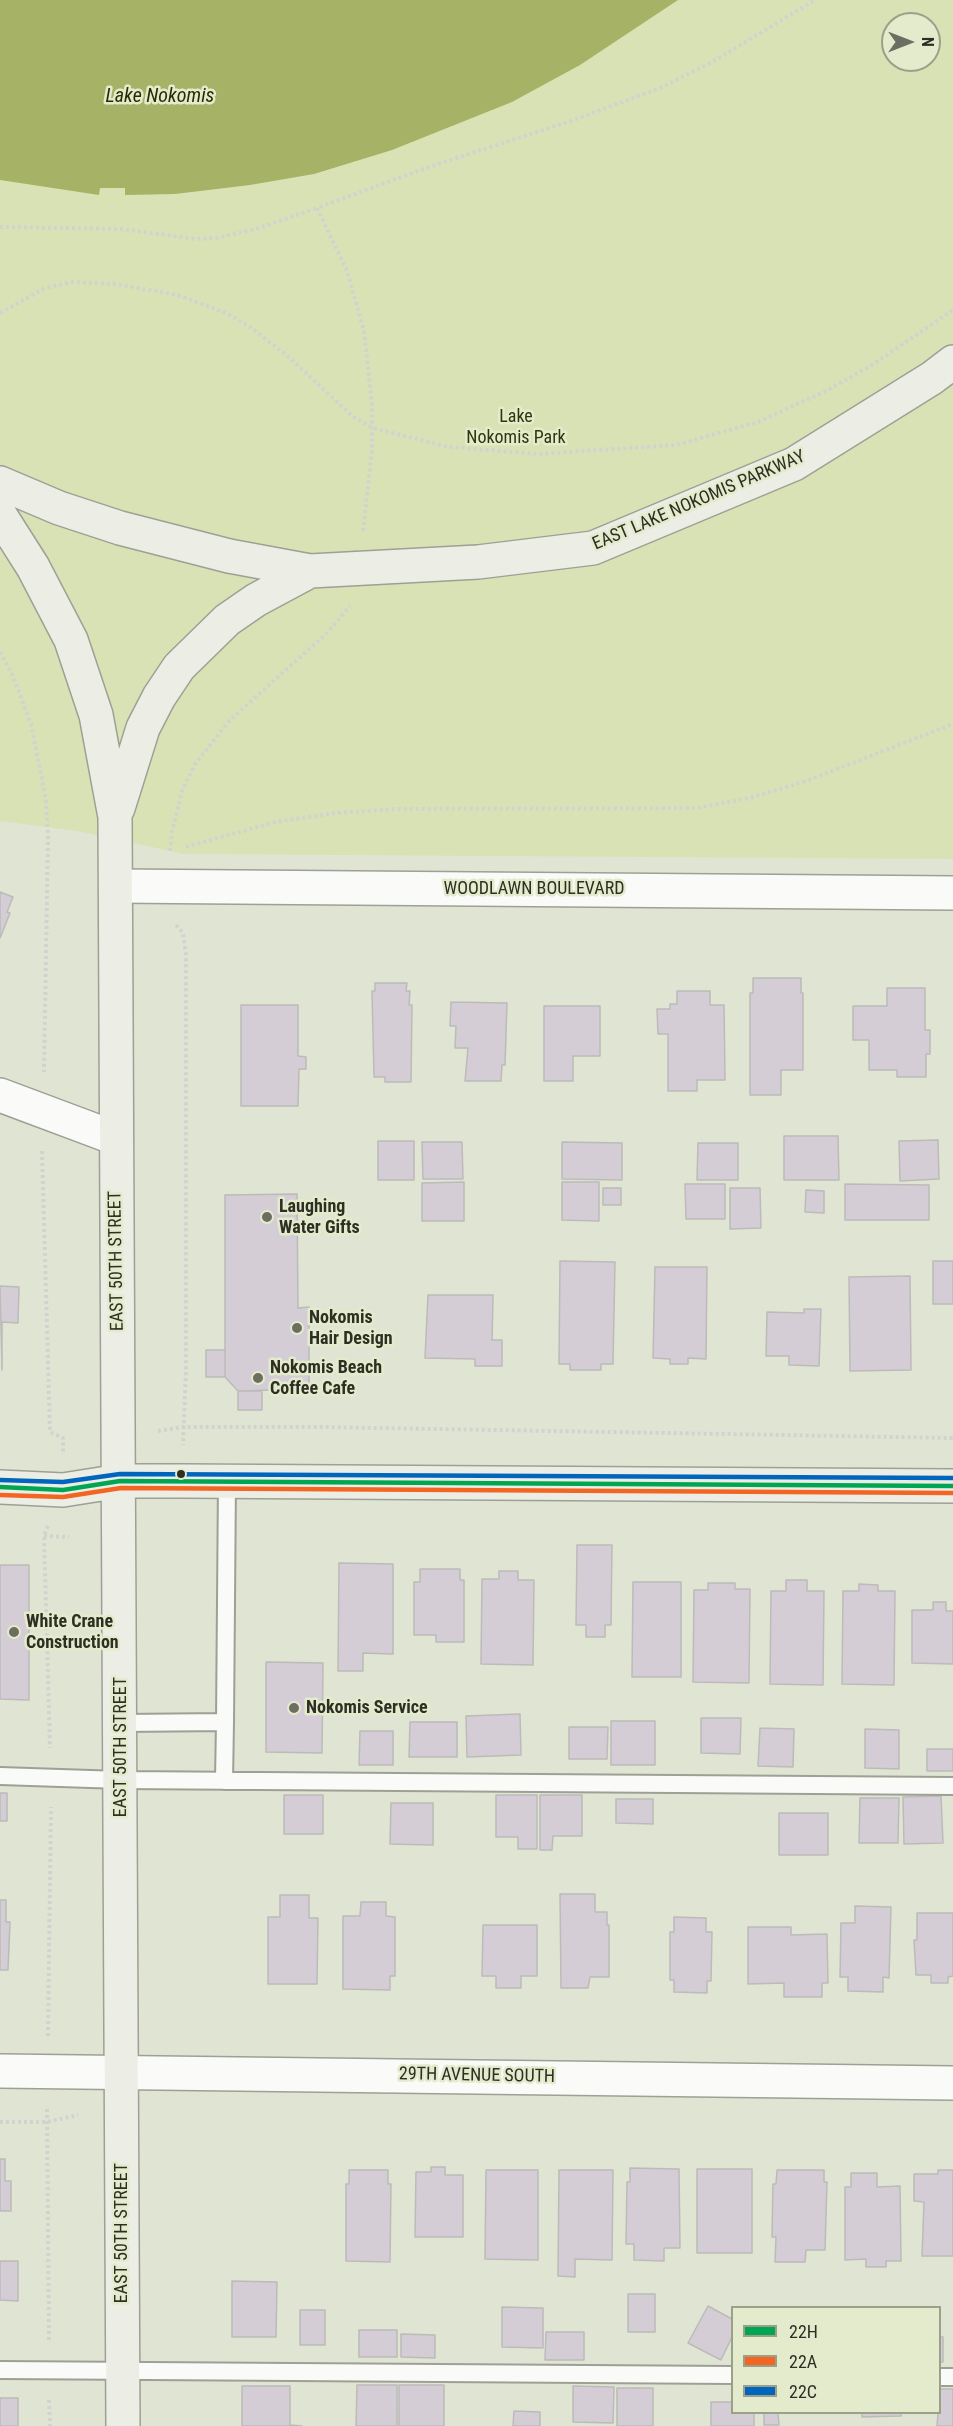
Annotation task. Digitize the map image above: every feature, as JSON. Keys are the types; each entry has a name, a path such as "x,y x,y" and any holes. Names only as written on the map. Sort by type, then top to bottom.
{"street":[{"name":"EAST LAKE NOKOMIS PARKWAY","path":"0,483 59,508 120,528 229,556 310,571 478,562 593,548 794,464 932,378 953,362"},
{"name":"EAST 50TH STREET","path":"0,515 33,567 75,651 96,715 115,817 123,2426"},
{"name":"EAST 50TH STREET","path":"115,817 144,728 159,697 179,668 227,620 256,600 310,571"},
{"name":"WOODLAWN BOULEVARD","path":"116,886 953,893"},
{"path":"0,1095 115,1138"},
{"path":"0,1487 63,1490 120,1481 953,1486"},
{"name":"29TH AVENUE SOUTH","path":"0,2071 953,2083"}],"lane":[{"path":"224,1781 227,1481"},
{"path":"120,1723 225,1722"},
{"path":"0,1776 121,1780 953,1786"},
{"path":"0,2370 731,2375"}],"path":[{"path":"0,227 120,229 197,239 217,238 267,226 426,168 571,121 660,88 712,62 815,0"},
{"path":"317,208 347,271 358,303 369,370 372,428 369,494 355,597 349,609 326,634 229,721 195,764 182,791 172,832 170,853 254,827 336,813 398,809 697,808 750,798 806,781 953,724"},
{"path":"0,313 45,288 73,282 146,288 201,302 250,327 289,357 351,415 372,428 449,447 503,453 574,453 676,445 721,434 793,407 872,365 953,310"},
{"path":"0,652 12,674 31,724 46,800 48,837 45,1078"},
{"path":"170,918 183,933 186,954 186,1370 183,1449"},
{"path":"42,1145 50,1432 63,1438"},
{"path":"158,1431 183,1427 953,1438"},
{"path":"44,1536 69,1537"},
{"path":"47,2108 50,2426"},
{"path":"0,2122 47,2122 78,2115"}],"green space":[{"name":"Lake Nokomis Park","path":"0,0 953,0 953,859 184,854 77,831 0,821"}],"water":[{"name":"Lake Nokomis","path":"0,0 678,0 580,65 512,102 392,150 314,174 250,185 175,194 125,195 125,188 100,188 99,195 0,180"}],"building":[{"path":"0,892 13,897 7,912 10,913 0,938"},
{"path":"753,978 801,978 803,1070 781,1070 781,1095 750,1095 750,993 753,993"},
{"path":"375,983 407,983 406,991 410,991 409,1005 412,1005 411,1082 385,1082 385,1077 374,1077 372,991 375,991"},
{"path":"887,988 925,988 925,1030 930,1030 930,1054 926,1054 926,1077 897,1077 897,1070 869,1070 869,1040 853,1040 853,1006 887,1006"},
{"path":"677,991 710,991 710,1005 724,1005 725,1080 697,1080 697,1091 668,1091 668,1034 658,1034 657,1009 670,1009 670,1004 677,1004"},
{"path":"451,1002 507,1003 505,1065 502,1065 501,1081 465,1081 468,1048 455,1048 456,1026 450,1026"},
{"path":"241,1005 298,1005 298,1056 306,1057 306,1069 299,1069 298,1106 241,1106"},
{"path":"544,1006 600,1006 600,1056 573,1056 573,1081 544,1081"},
{"path":"784,1136 838,1136 839,1180 784,1180"},
{"path":"938,1140 939,1179 900,1181 899,1141"},
{"path":"378,1141 414,1141 414,1180 378,1180"},
{"path":"422,1142 462,1142 463,1179 423,1179"},
{"path":"562,1142 622,1143 622,1180 562,1179"},
{"path":"698,1143 738,1143 738,1180 697,1180"},
{"path":"464,1182 464,1221 422,1221 422,1183"},
{"path":"562,1182 599,1182 599,1221 562,1220"},
{"path":"685,1184 725,1184 725,1219 686,1219"},
{"path":"845,1184 929,1185 929,1220 845,1220"},
{"path":"603,1188 621,1188 621,1205 603,1205"},
{"path":"730,1188 760,1188 761,1228 730,1229"},
{"path":"806,1190 824,1191 824,1213 805,1212"},
{"path":"297,1194 298,1308 309,1307 309,1389 238,1391 225,1377 225,1195"},
{"path":"560,1261 615,1262 613,1364 601,1364 601,1370 570,1370 570,1364 559,1364"},
{"path":"933,1261 953,1261 953,1304 933,1304"},
{"path":"655,1267 707,1267 706,1359 688,1358 688,1364 670,1364 670,1359 653,1358"},
{"path":"910,1276 911,1370 850,1371 849,1277"},
{"path":"0,1286 19,1287 18,1323 2,1322 2,1370"},
{"path":"428,1295 493,1295 492,1340 502,1340 502,1366 475,1366 475,1359 425,1358"},
{"path":"804,1309 821,1309 819,1366 789,1365 789,1356 766,1356 767,1312 804,1313"},
{"path":"206,1350 225,1350 225,1377 206,1377"},
{"path":"238,1391 262,1391 262,1410 238,1410"},
{"path":"577,1545 612,1545 611,1625 605,1625 605,1637 586,1637 586,1625 576,1625"},
{"path":"339,1563 393,1564 393,1654 363,1653 363,1671 338,1671"},
{"name":"White Crane Construction","path":"0,1565 29,1565 29,1700 0,1699"},
{"path":"420,1569 460,1569 460,1580 464,1580 464,1642 436,1642 436,1635 414,1635 414,1582 420,1582"},
{"path":"499,1571 518,1571 518,1580 534,1580 533,1665 481,1664 482,1579 499,1579"},
{"path":"786,1580 807,1580 807,1591 824,1591 823,1685 770,1684 771,1591 786,1591"},
{"path":"633,1582 681,1582 681,1677 632,1677"},
{"path":"708,1583 735,1583 735,1589 750,1589 749,1683 693,1682 694,1590 708,1590"},
{"path":"859,1584 878,1585 878,1591 895,1591 894,1685 842,1684 843,1591 859,1591"},
{"path":"933,1602 946,1602 946,1611 953,1611 953,1664 912,1663 912,1610 933,1610"},
{"name":"Nokomis Service","path":"266,1662 323,1663 322,1753 266,1752"},
{"path":"520,1714 521,1755 467,1757 466,1716"},
{"path":"701,1718 741,1718 740,1754 701,1753"},
{"path":"611,1721 655,1721 655,1765 611,1765"},
{"path":"410,1722 457,1722 457,1757 409,1757"},
{"path":"569,1727 608,1727 607,1759 569,1759"},
{"path":"760,1728 794,1729 793,1767 758,1766"},
{"path":"865,1729 899,1730 899,1769 865,1768"},
{"path":"360,1731 393,1731 393,1765 359,1765"},
{"path":"927,1749 953,1749 953,1771 927,1771"},
{"path":"0,1793 7,1793 7,1821 0,1821"},
{"path":"284,1795 323,1795 323,1834 284,1834"},
{"path":"496,1795 537,1795 537,1849 518,1849 518,1837 496,1837"},
{"path":"540,1795 582,1795 582,1836 553,1836 552,1850 540,1850"},
{"path":"941,1796 943,1843 904,1844 903,1797"},
{"path":"860,1798 899,1798 898,1843 859,1843"},
{"path":"616,1799 653,1799 653,1824 616,1823"},
{"path":"391,1803 433,1803 433,1845 390,1844"},
{"path":"779,1813 828,1813 828,1855 779,1855"},
{"path":"560,1894 595,1894 595,1912 607,1912 609,1977 590,1977 588,1988 561,1988"},
{"path":"280,1895 309,1895 309,1918 318,1918 317,1984 268,1984 268,1917 280,1917"},
{"path":"0,1900 6,1900 6,1922 10,1922 8,1970 0,1970"},
{"path":"361,1902 386,1902 386,1916 395,1917 395,1976 390,1976 390,1990 343,1989 343,1916 360,1916"},
{"path":"855,1906 891,1907 889,1978 883,1977 883,1992 848,1991 848,1977 840,1977 841,1923 855,1923"},
{"path":"917,1913 953,1913 953,1976 948,1977 948,1983 931,1983 931,1975 916,1975 914,1940 917,1940"},
{"path":"674,1917 706,1918 706,1932 712,1932 711,1981 707,1981 707,1993 674,1992 674,1980 670,1980 670,1932 674,1932"},
{"path":"483,1925 537,1925 537,1976 521,1976 521,1988 496,1988 496,1976 482,1976"},
{"path":"748,1927 791,1927 791,1935 827,1934 828,1983 822,1983 822,1997 784,1997 784,1983 748,1984"},
{"path":"0,2159 5,2159 5,2181 11,2181 11,2211 0,2211"},
{"path":"431,2167 445,2167 445,2175 463,2175 463,2237 415,2237 416,2172 431,2172"},
{"path":"630,2168 679,2169 680,2248 664,2248 664,2261 634,2260 634,2244 626,2244 627,2182 630,2182"},
{"path":"697,2169 752,2169 752,2253 697,2253"},
{"path":"349,2170 388,2170 388,2184 391,2184 390,2262 346,2261 346,2184 349,2184"},
{"path":"486,2170 538,2170 538,2260 485,2259"},
{"path":"559,2170 613,2170 612,2260 575,2259 575,2277 558,2276"},
{"path":"777,2170 824,2170 824,2182 827,2182 825,2250 806,2250 805,2262 775,2262 776,2237 772,2237 773,2184 776,2184"},
{"path":"938,2170 953,2170 953,2256 922,2256 924,2202 914,2201 914,2174 938,2174"},
{"path":"851,2173 877,2173 877,2187 900,2186 901,2261 886,2261 886,2267 866,2267 866,2259 845,2260 845,2187 851,2187"},
{"path":"0,2261 18,2261 18,2301 0,2300"},
{"path":"232,2281 277,2282 276,2337 232,2337"},
{"path":"628,2294 655,2294 655,2332 628,2332"},
{"path":"708,2306 731,2318 731,2339 721,2360 688,2343"},
{"path":"502,2307 543,2308 543,2348 502,2347"},
{"path":"300,2310 325,2310 325,2345 300,2345"},
{"path":"359,2330 397,2330 397,2357 359,2357"},
{"path":"546,2332 584,2332 584,2360 545,2360"},
{"path":"401,2334 435,2335 435,2358 401,2357"},
{"path":"941,2337 943,2337 943,2362 941,2362"},
{"path":"357,2385 397,2385 397,2426 356,2426"},
{"path":"399,2385 444,2385 444,2426 399,2426"},
{"path":"242,2386 290,2386 290,2425 302,2426 242,2426"},
{"path":"573,2386 614,2387 613,2423 573,2422"},
{"path":"617,2388 653,2388 653,2426 617,2426"},
{"path":"941,2389 953,2389 953,2426 937,2426 938,2414 941,2414"},
{"path":"0,2398 18,2398 18,2426 0,2426"},
{"path":"711,2402 731,2402 731,2414 754,2414 754,2426 711,2426"},
{"path":"514,2411 540,2412 540,2426 513,2426"},
{"path":"764,2414 778,2414 779,2425 764,2425"},
{"path":"862,2414 901,2414 901,2416 862,2417"}],"transit line":[{"name":"22C","path":"0,1480 63,1482 120,1474 953,1478"},
{"name":"22H","path":"0,1487 63,1490 120,1481 953,1486"},
{"name":"22A","path":"0,1495 63,1497 121,1488 953,1493"}],"place":[{"name":"Laughing Water Gifts","path":"267,1217"},
{"name":"Nokomis Hair Design","path":"297,1328"},
{"name":"Nokomis Beach Coffee Cafe","path":"258,1378"},
{"name":"White Crane Construction","path":"14,1632"},
{"name":"Nokomis Service","path":"294,1708"}]}
